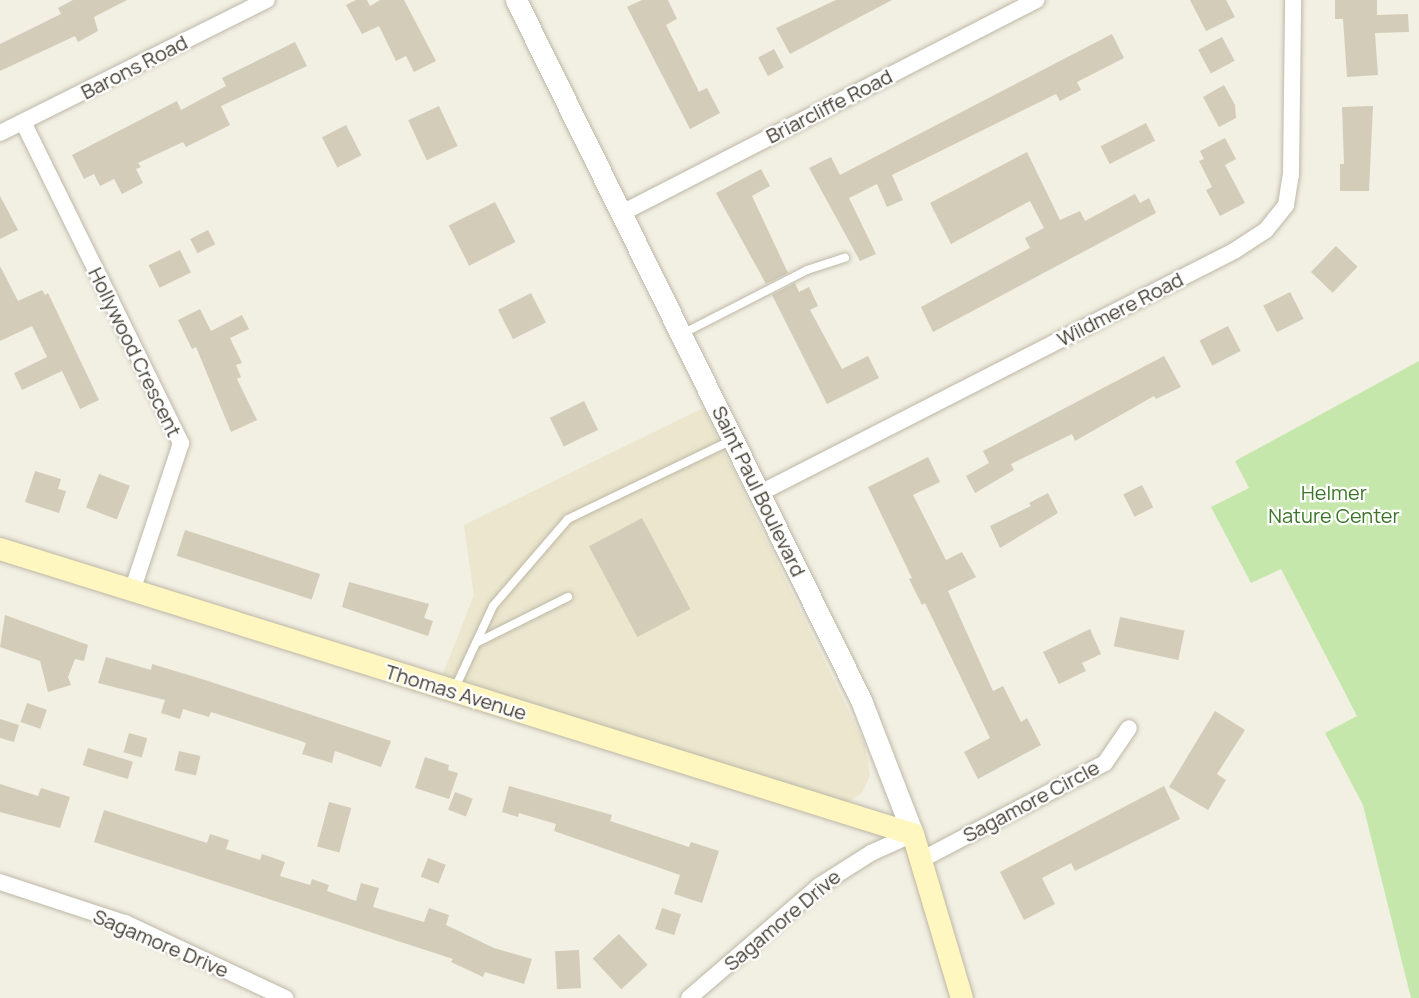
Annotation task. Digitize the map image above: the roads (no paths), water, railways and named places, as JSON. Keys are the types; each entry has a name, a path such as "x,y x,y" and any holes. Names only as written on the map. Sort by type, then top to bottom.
{"main road":[{"name":"Thomas Avenue","path":"0,549 913,834"},
{"name":"Saint Paul Boulevard","path":"913,834 962,998"}],"street":[{"name":"Barons Road","path":"0,133 267,0"},
{"name":"Saint Paul Boulevard","path":"516,0 861,700 913,834"},
{"name":"Briarcliffe Road","path":"622,213 1036,0"},
{"name":"Wildmere Road","path":"760,493 1234,251 1266,230 1286,205 1291,175 1293,0"},
{"name":"Hollywood Crescent","path":"23,122 181,442 132,591"},
{"name":"Sagamore Circle","path":"921,860 1105,763 1129,728"},
{"name":"Sagamore Drive","path":"689,998 819,886 871,853 913,834"},
{"name":"Sagamore Drive","path":"0,882 125,923 285,998"}],"lane":[{"path":"682,334 807,270 845,258"},
{"path":"454,692 494,606 568,519 734,439"},
{"path":"476,644 568,597"}],"park label":[{"name":"Helmer Nature Center","path":"1334,504"}]}
